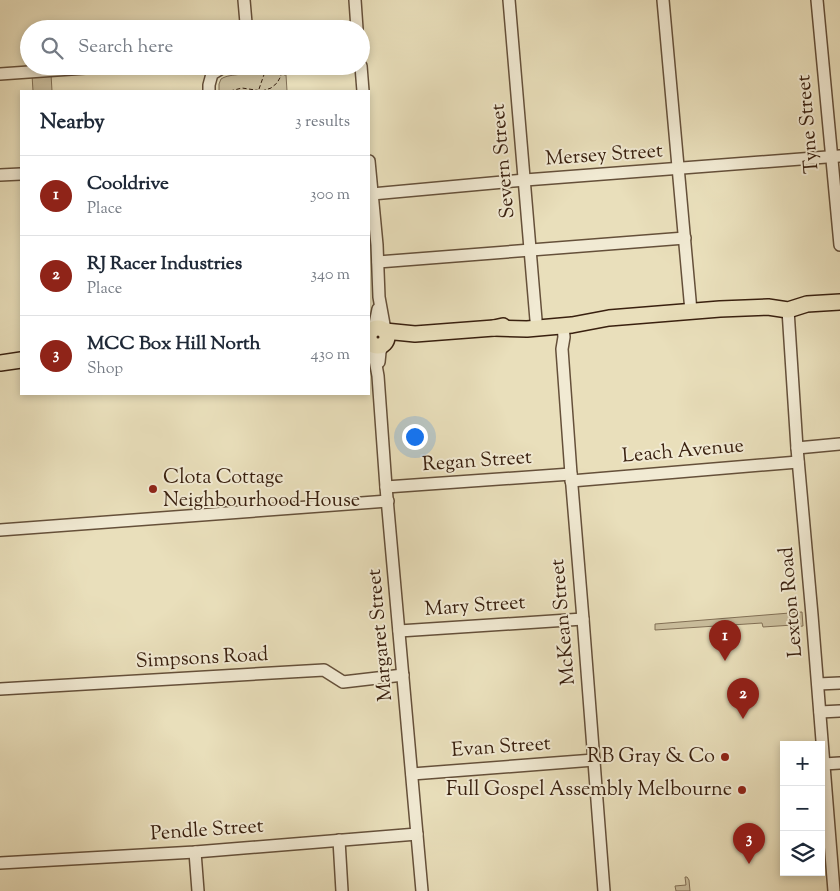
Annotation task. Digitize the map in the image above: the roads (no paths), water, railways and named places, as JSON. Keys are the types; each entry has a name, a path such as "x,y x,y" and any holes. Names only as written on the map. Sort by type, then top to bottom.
{"main road":[{"path":"720,309 762,300 788,302 804,297 840,294"},
{"path":"376,337 494,328 527,329 609,318 720,309 768,307 788,310 807,304 840,302"},
{"path":"494,328 536,320 576,317 609,318"},
{"path":"0,364 20,360"},
{"path":"0,364 20,365"}],"street":[{"path":"244,0 246,20"},
{"path":"355,0 356,20"},
{"name":"Severn Street","path":"509,0 536,320"},
{"path":"662,0 691,311"},
{"name":"Tyne Street","path":"817,0 835,156 840,245"},
{"path":"0,74 20,73"},
{"path":"209,90 212,75"},
{"path":"362,75 363,90"},
{"name":"Mersey Street","path":"372,194 835,156"},
{"name":"Margaret Street","path":"370,172 380,297 375,324 379,356 378,376 386,487 422,891"},
{"path":"0,175 20,174"},
{"path":"378,262 684,238"},
{"name":"Lexton Road","path":"788,310 798,462 822,741"},
{"name":"McKean Street","path":"560,326 564,337 562,349 571,477 604,891"},
{"path":"797,448 840,444"},
{"name":"Leach Avenue","path":"571,477 798,462"},
{"name":"Regan Street","path":"386,487 571,477"},
{"path":"0,530 388,501"},
{"name":"Mary Street","path":"399,631 583,619"},
{"name":"Simpsons Road","path":"0,689 324,670 343,682 403,675"},
{"path":"818,684 840,682"},
{"path":"820,712 840,711"},
{"name":"Evan Street","path":"412,774 594,760"},
{"path":"825,764 840,763"},
{"name":"Lexton Road","path":"825,775 834,891"},
{"path":"828,809 840,808"},
{"name":"Pendle Street","path":"0,863 195,852 417,834"},
{"path":"338,840 342,891"},
{"path":"195,852 198,891"}],"place":[{"name":"Clota Cottage Neighbourhood House","path":"153,489"},
{"name":"Cooldrive","path":"725,661"},
{"name":"RJ Racer Industries","path":"743,719"},
{"name":"RB Gray & Co","path":"725,757"},
{"name":"Full Gospel Assembly Melbourne","path":"742,790"},
{"name":"MCC Box Hill North","path":"749,864"}]}
